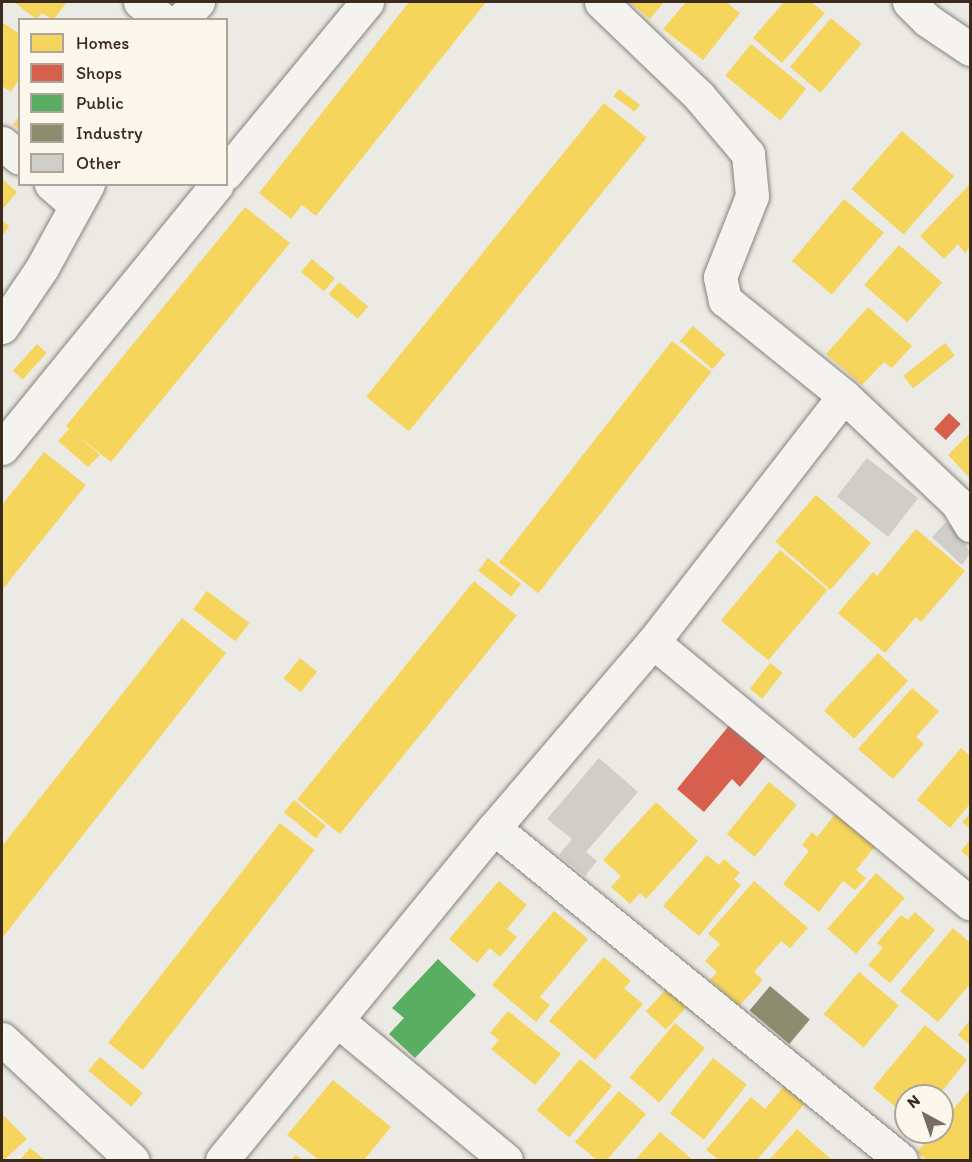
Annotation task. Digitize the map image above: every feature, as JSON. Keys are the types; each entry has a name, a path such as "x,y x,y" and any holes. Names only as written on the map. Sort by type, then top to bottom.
{"street":[{"path":"141,2 161,18"},
{"path":"183,18 198,2"},
{"path":"228,171 367,2"},
{"path":"601,2 699,96 748,154 752,196 720,277 725,300 844,396 957,504 970,525"},
{"path":"909,2 927,20 970,49"},
{"path":"2,143 18,156"},
{"path":"2,327 42,268 82,195 57,186"},
{"path":"2,448 215,186"},
{"path":"222,1161 494,828 653,642 844,396"},
{"path":"653,642 970,903"},
{"path":"494,828 901,1161"},
{"path":"338,1021 506,1161"},
{"path":"2,1039 132,1161"}],"building: Homes":[{"path":"14,2 67,2 55,18 42,13 35,18"},
{"path":"409,2 486,2 316,216 302,205 291,219 259,193"},
{"path":"629,2 664,2 650,19"},
{"path":"686,2 726,2 740,13 703,60 663,29"},
{"path":"784,2 811,2 825,13 782,63 753,38"},
{"path":"831,18 862,44 821,93 790,67"},
{"path":"3,23 18,33 18,81 11,92 2,86"},
{"path":"751,44 806,89 780,121 725,76"},
{"path":"619,89 640,105 634,112 614,96"},
{"path":"604,103 647,138 409,431 366,397"},
{"path":"18,118 18,128 13,125"},
{"path":"902,131 954,176 904,234 851,189"},
{"path":"2,179 17,192 2,210"},
{"path":"970,184 970,247 965,253 958,244 944,259 920,236"},
{"path":"844,199 884,232 832,294 792,261"},
{"path":"245,207 290,243 111,462 78,436 100,455 88,467 58,441 69,429 66,426"},
{"path":"2,220 9,226 2,236"},
{"path":"899,245 942,282 907,322 864,285"},
{"path":"312,259 335,278 324,291 301,272"},
{"path":"339,282 368,306 358,319 329,294"},
{"path":"868,307 912,346 892,368 884,362 862,385 826,354"},
{"path":"693,326 725,354 712,369 680,341"},
{"path":"672,341 711,372 538,593 499,562"},
{"path":"945,343 955,356 913,388 903,376"},
{"path":"37,344 47,353 23,379 13,371"},
{"path":"970,433 970,478 948,455"},
{"path":"44,452 86,485 2,590 2,505"},
{"path":"816,495 871,543 830,590 775,542"},
{"path":"916,529 965,571 921,622 916,617 885,653 838,613 873,572 877,576"},
{"path":"780,550 827,590 768,660 721,620"},
{"path":"488,558 521,584 511,596 478,571"},
{"path":"474,581 517,616 340,834 297,799"},
{"path":"207,591 249,623 235,641 193,609"},
{"path":"182,618 226,653 2,938 2,846"},
{"path":"878,653 908,681 854,739 824,711"},
{"path":"300,658 317,672 301,692 284,678"},
{"path":"770,663 783,673 762,699 750,689"},
{"path":"912,688 939,711 916,737 924,744 893,779 858,749"},
{"path":"961,748 970,756 970,804 950,828 917,800"},
{"path":"769,782 797,805 755,857 727,834"},
{"path":"294,800 326,826 316,838 284,812"},
{"path":"656,802 698,841 646,899 640,893 630,904 611,887 621,876 603,860"},
{"path":"836,813 876,845 856,870 866,878 855,890 843,881 819,912 783,884 809,851 802,845 812,832 817,837"},
{"path":"970,813 970,829 962,822"},
{"path":"280,823 315,850 143,1070 108,1043"},
{"path":"970,840 970,859 961,851"},
{"path":"707,855 719,865 724,859 740,873 734,879 741,885 699,936 663,906"},
{"path":"876,873 905,898 856,954 827,929"},
{"path":"499,881 527,905 507,929 517,937 500,957 490,948 477,963 449,939"},
{"path":"754,881 808,928 790,948 781,941 754,972 763,980 739,1006 710,980 717,972 705,961 720,944 708,934"},
{"path":"554,911 588,939 540,997 550,1005 536,1022 492,985"},
{"path":"915,912 935,930 890,983 868,965 883,948 877,943 901,915 908,920"},
{"path":"953,928 970,943 970,984 938,1022 900,991"},
{"path":"604,957 631,981 624,988 643,1004 595,1060 549,1021"},
{"path":"859,972 899,1005 863,1048 824,1014"},
{"path":"668,987 688,1005 666,1030 646,1012"},
{"path":"508,1011 561,1054 535,1085 491,1049 499,1040 490,1033"},
{"path":"970,1020 970,1045 958,1035"},
{"path":"675,1023 705,1048 659,1102 629,1077"},
{"path":"925,1025 967,1060 948,1084 894,1084 894,1106 873,1088"},
{"path":"100,1057 143,1093 131,1107 88,1071"},
{"path":"713,1058 747,1084 704,1140 670,1113"},
{"path":"580,1059 612,1086 569,1137 537,1110"},
{"path":"333,1080 391,1127 364,1160 319,1160 287,1135"},
{"path":"785,1085 806,1102 757,1160 719,1160 706,1150 751,1097 765,1109"},
{"path":"970,1089 970,1159 927,1160 917,1152 924,1144 954,1144 954,1108"},
{"path":"619,1091 646,1114 607,1160 597,1160 575,1142"},
{"path":"2,1114 27,1139 4,1160 2,1160"},
{"path":"797,1129 832,1160 769,1160"},
{"path":"660,1132 693,1160 635,1160"},
{"path":"30,1148 45,1160 20,1160"},
{"path":"296,1155 303,1160 291,1160"}],"building: Shops":[{"path":"949,413 961,424 946,440 934,429"},
{"path":"732,722 769,752 740,787 732,779 704,812 677,789"}],"building: Public":[{"path":"438,959 476,995 415,1058 389,1034 404,1018 392,1008"}],"building: Industry":[{"path":"770,986 810,1019 789,1044 749,1011"}],"building: Other":[{"path":"867,458 918,498 888,537 837,497"},
{"path":"946,522 960,534 970,553 962,565 932,537"},
{"path":"599,758 638,792 586,852 597,861 585,876 559,855 572,839 547,819"}]}
